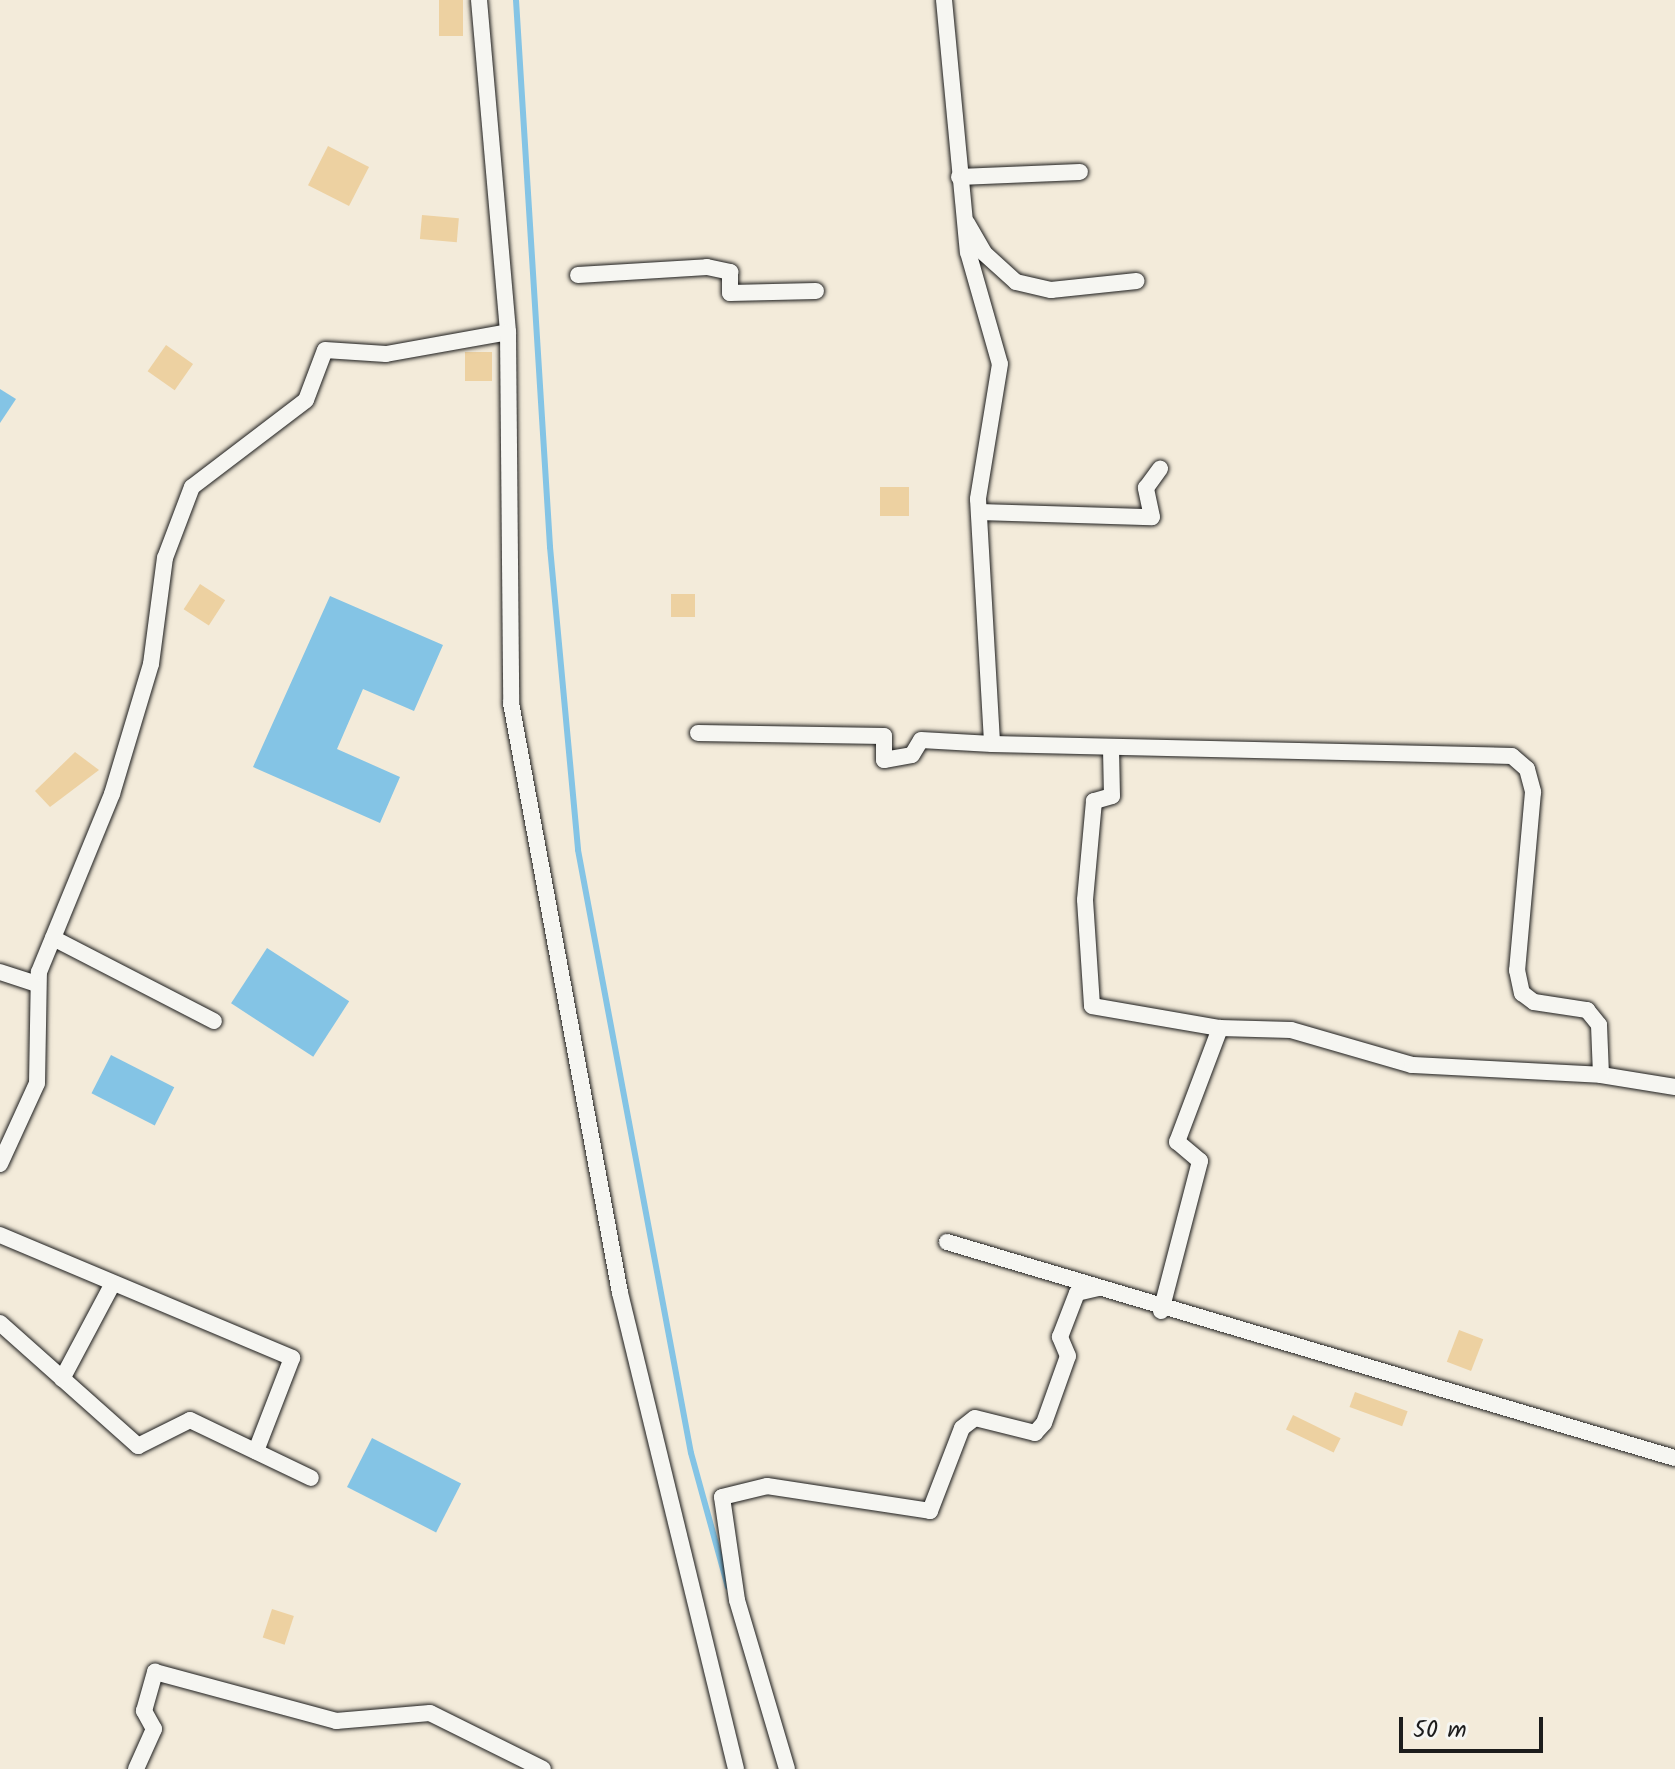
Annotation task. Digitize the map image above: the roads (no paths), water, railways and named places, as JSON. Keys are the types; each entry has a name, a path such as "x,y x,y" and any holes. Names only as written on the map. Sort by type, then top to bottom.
{"street":[{"path":"479,0 508,332 511,703 623,1307 736,1769"},
{"path":"944,0 965,220 1000,364 986,416 979,512 992,744"},
{"path":"959,177 1080,172"},
{"path":"965,220 984,253 1016,282 1051,290 1137,281"},
{"path":"578,275 707,267 730,272 730,293 816,291"},
{"path":"0,1164 37,1083 38,984 53,938 112,794 151,664 165,558 192,487 306,400 325,350 386,354 508,332"},
{"path":"979,512 1152,517 1146,488 1160,469"},
{"path":"698,733 884,736 884,760 912,755 921,740 1111,749 1512,756 1527,769 1533,792 1517,970 1522,993 1534,1002 1587,1010 1599,1025 1601,1075"},
{"path":"1111,749 1112,796 1094,801 1085,900 1092,1006 1220,1028 1291,1030 1412,1065 1601,1075 1675,1087"},
{"path":"53,938 214,1021"},
{"path":"0,972 38,984"},
{"path":"1161,1311 1200,1161 1177,1142 1220,1028"},
{"path":"0,1235 111,1287 292,1358 256,1451"},
{"path":"947,1242 1098,1288 1161,1311 1675,1458"},
{"path":"62,1379 111,1287"},
{"path":"787,1769 737,1600 722,1497 767,1486 930,1511 962,1428 975,1418 1035,1433 1044,1423 1068,1356 1060,1337 1077,1293 1098,1288"},
{"path":"0,1323 138,1446 190,1420 311,1478"},
{"path":"136,1769 154,1729 144,1711 155,1672 336,1721 430,1713 543,1769"}],"water":[{"path":"0,389 16,399 0,423"},
{"path":"330,596 443,645 414,711 363,689 337,749 400,777 380,823 253,767"},
{"path":"267,948 349,1001 313,1057 231,1003"},
{"path":"111,1055 174,1087 155,1126 91,1093"},
{"path":"372,1438 461,1483 436,1532 347,1487"}],"waterway":[{"path":"516,0 550,547 578,850 691,1453 728,1587"}]}
